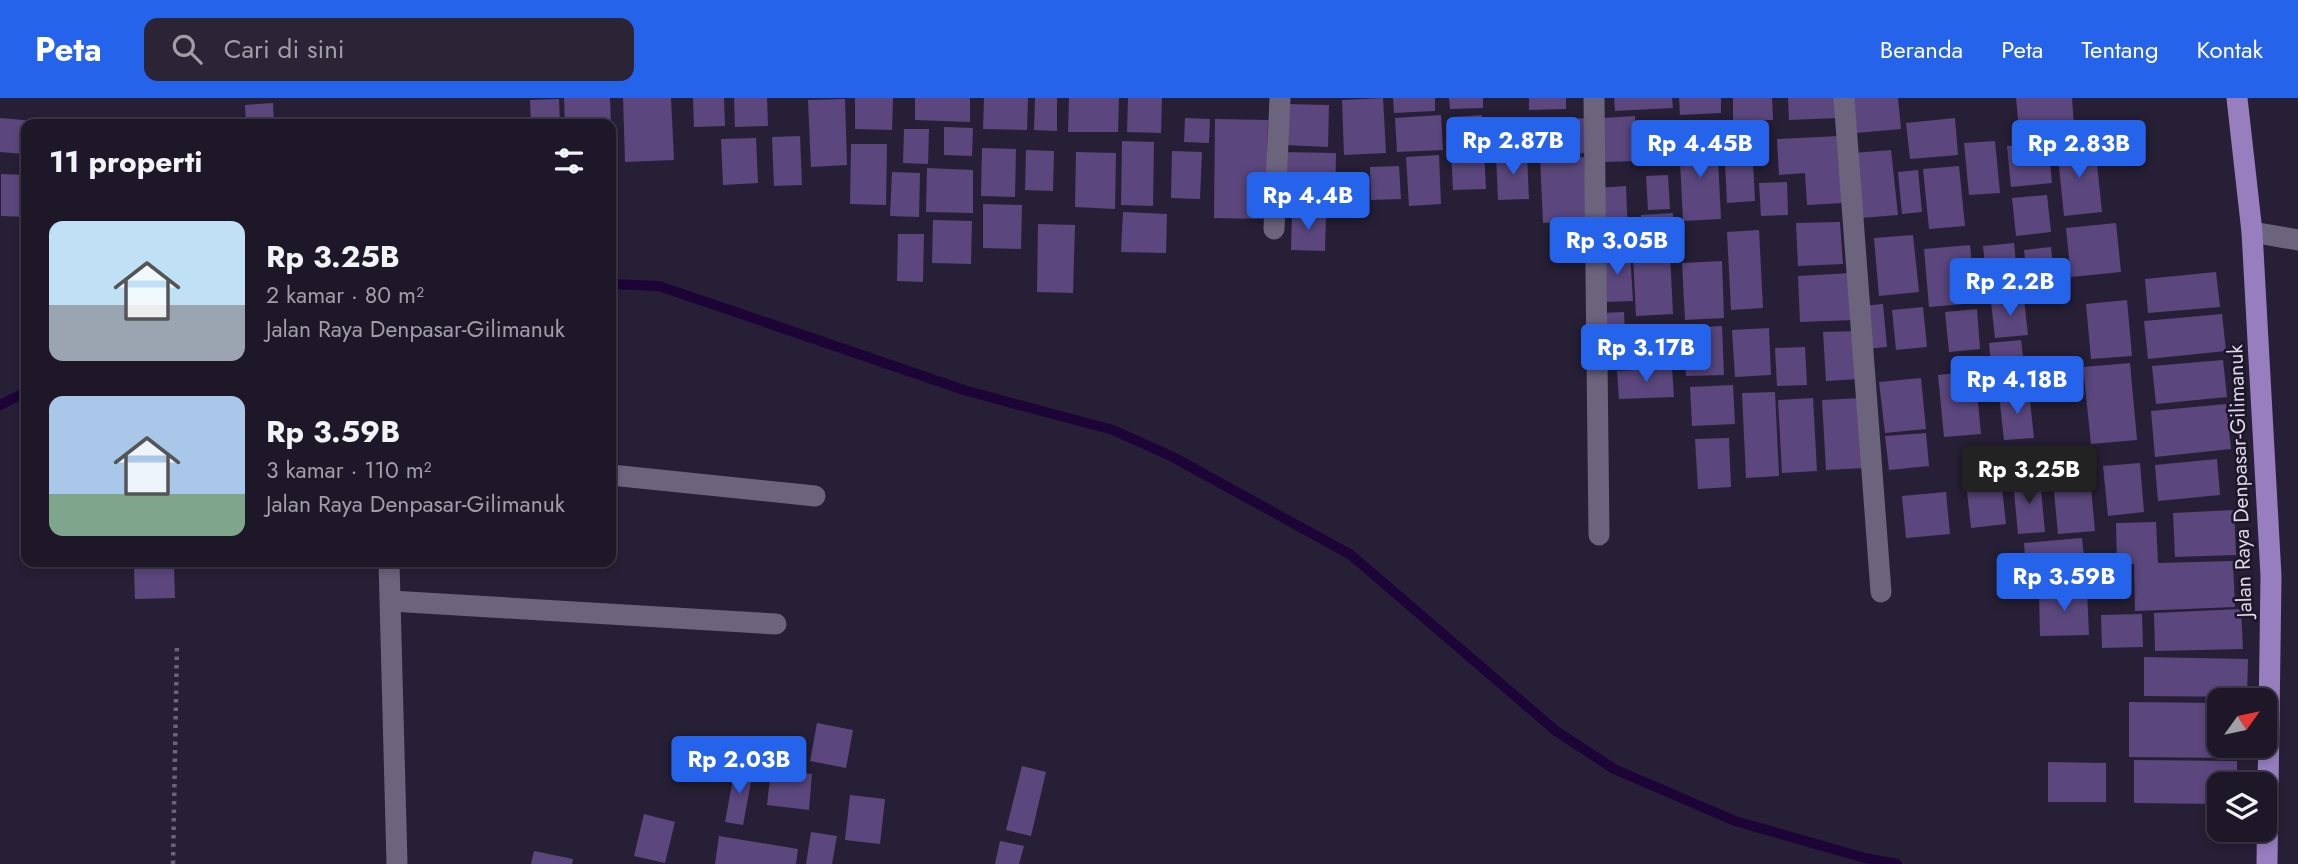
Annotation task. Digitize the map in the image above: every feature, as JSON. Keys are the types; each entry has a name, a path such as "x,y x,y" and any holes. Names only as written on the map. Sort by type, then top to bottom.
{"highway":[{"name":"Jalan Raya Denpasar-Gilimanuk","path":"2237,98 2252,232 2271,576 2267,864"}],"street":[{"path":"1274,229 1280,98"},
{"path":"1594,98 1599,535"},
{"path":"1844,98 1881,592"},
{"path":"2252,232 2298,240"},
{"path":"616,476 815,496"},
{"path":"388,567 397,864"},
{"path":"391,600 776,624"}],"path":[{"path":"173,864 177,644"}],"building":[{"path":"564,98 610,98 611,119 565,119"},
{"path":"623,98 671,98 674,160 625,162"},
{"path":"693,98 724,98 725,126 694,127"},
{"path":"734,98 767,98 768,126 735,127"},
{"path":"855,98 893,98 892,130 855,129"},
{"path":"915,98 970,98 970,122 915,120"},
{"path":"984,98 1028,98 1027,130 983,129"},
{"path":"1035,98 1057,98 1057,131 1034,130"},
{"path":"1069,98 1119,98 1118,132 1068,132"},
{"path":"1128,98 1162,98 1161,133 1127,132"},
{"path":"1383,98 1386,153 1344,155 1342,100"},
{"path":"1393,98 1435,98 1435,111 1394,113"},
{"path":"1449,98 1483,98 1483,108 1450,109"},
{"path":"1529,98 1566,98 1566,109 1529,110"},
{"path":"1614,98 1672,98 1673,108 1615,111"},
{"path":"1679,98 1721,98 1721,113 1680,115"},
{"path":"1733,98 1772,98 1773,120 1733,121"},
{"path":"1788,98 1837,98 1838,118 1789,120"},
{"path":"1852,98 1898,98 1901,129 1856,133"},
{"path":"2016,98 2072,98 2074,125 2019,130"},
{"path":"559,99 560,119 531,119 530,100"},
{"path":"845,99 847,165 811,167 808,100"},
{"path":"273,103 274,119 246,119 245,105"},
{"path":"1287,104 1329,105 1328,147 1285,145"},
{"path":"1441,115 1443,150 1397,152 1395,118"},
{"path":"1482,115 1483,145 1454,146 1453,117"},
{"path":"1635,116 1637,161 1605,162 1603,118"},
{"path":"0,118 21,120 21,154 0,152"},
{"path":"1185,118 1210,119 1209,143 1184,142"},
{"path":"1589,118 1591,153 1548,154 1547,120"},
{"path":"1955,118 1958,155 1910,159 1906,123"},
{"path":"1215,119 1268,120 1266,219 1214,218"},
{"path":"944,127 973,128 972,156 944,155"},
{"path":"904,129 929,129 928,164 903,163"},
{"path":"800,136 802,185 774,186 772,137"},
{"path":"1839,136 1843,203 1807,205 1805,173 1779,175 1777,139"},
{"path":"756,138 758,183 723,185 721,139"},
{"path":"1717,139 1721,219 1683,221 1679,141"},
{"path":"1122,141 1154,142 1153,206 1121,205"},
{"path":"1995,141 2000,193 1969,195 1964,143"},
{"path":"1752,142 1755,201 1727,203 1724,143"},
{"path":"2048,142 2052,183 2011,187 2007,146"},
{"path":"851,144 887,144 886,205 850,204"},
{"path":"2095,144 2102,212 2064,216 2057,147"},
{"path":"982,148 1016,149 1015,197 981,196"},
{"path":"1026,150 1054,151 1053,191 1025,190"},
{"path":"1484,150 1486,189 1453,190 1451,151"},
{"path":"1891,150 1898,215 1860,218 1853,153"},
{"path":"1172,151 1202,152 1200,199 1171,198"},
{"path":"1076,152 1116,153 1115,209 1075,207"},
{"path":"1282,152 1336,153 1335,210 1280,209"},
{"path":"1527,154 1529,199 1498,200 1496,155"},
{"path":"1439,155 1441,204 1409,206 1406,157"},
{"path":"1584,157 1587,221 1543,223 1540,158"},
{"path":"1399,166 1401,199 1371,200 1370,167"},
{"path":"1959,166 1965,226 1929,229 1923,169"},
{"path":"927,168 973,170 973,213 926,212"},
{"path":"1918,170 1922,212 1902,214 1898,172"},
{"path":"892,172 920,173 919,217 890,216"},
{"path":"1,174 21,175 21,217 1,216"},
{"path":"1668,175 1670,209 1648,210 1646,176"},
{"path":"1787,182 1788,215 1761,216 1759,183"},
{"path":"1626,186 1628,234 1599,236 1597,188"},
{"path":"2047,195 2051,232 2016,236 2012,198"},
{"path":"983,204 1022,205 1021,249 983,248"},
{"path":"1123,212 1167,214 1166,253 1121,252"},
{"path":"1292,213 1326,214 1325,251 1291,250"},
{"path":"1673,213 1674,241 1643,242 1641,215"},
{"path":"933,220 972,221 971,264 932,263"},
{"path":"1840,222 1843,264 1798,266 1796,223"},
{"path":"2116,223 2121,272 2071,277 2066,228"},
{"path":"1038,224 1075,225 1073,293 1037,292"},
{"path":"1759,230 1763,308 1731,310 1727,232"},
{"path":"898,234 924,234 923,282 897,281"},
{"path":"1913,235 1919,292 1879,296 1874,238"},
{"path":"2014,243 2018,283 1987,286 1983,246"},
{"path":"1970,245 1976,303 1929,307 1924,249"},
{"path":"2051,247 2055,285 2028,288 2024,250"},
{"path":"1630,252 1633,301 1605,302 1602,253"},
{"path":"1670,254 1673,314 1636,316 1633,256"},
{"path":"1722,261 1724,318 1685,320 1682,263"},
{"path":"2216,272 2220,307 2148,313 2145,279"},
{"path":"1851,273 1853,320 1800,322 1798,276"},
{"path":"2024,299 2028,335 1995,338 1991,302"},
{"path":"2127,300 2132,356 2091,359 2086,304"},
{"path":"1883,304 1887,347 1866,349 1862,306"},
{"path":"1923,307 1927,347 1896,350 1892,310"},
{"path":"1977,309 1980,349 1949,352 1945,312"},
{"path":"1624,312 1626,356 1603,357 1601,313"},
{"path":"2222,314 2226,351 2148,359 2144,321"},
{"path":"1722,326 1724,375 1686,376 1683,328"},
{"path":"1671,327 1672,361 1631,363 1629,329"},
{"path":"1769,328 1771,375 1735,377 1732,330"},
{"path":"1857,331 1859,379 1826,381 1823,332"},
{"path":"2021,340 2026,382 1993,384 1989,343"},
{"path":"1805,347 1807,385 1777,386 1775,348"},
{"path":"2223,360 2227,397 2156,404 2152,366"},
{"path":"2130,363 2137,440 2091,444 2083,367"},
{"path":"1672,368 1674,397 1619,399 1617,371"},
{"path":"1975,371 1981,434 1944,437 1938,375"},
{"path":"1921,378 1926,429 1885,433 1879,382"},
{"path":"1733,385 1735,424 1692,426 1690,387"},
{"path":"1775,392 1779,476 1746,478 1742,393"},
{"path":"2029,392 2034,438 2004,440 1999,395"},
{"path":"1813,398 1817,471 1782,473 1778,400"},
{"path":"1862,398 1865,468 1826,470 1822,400"},
{"path":"2226,404 2231,449 2155,457 2151,411"},
{"path":"1926,433 1929,466 1889,470 1885,436"},
{"path":"1729,438 1731,487 1698,489 1695,439"},
{"path":"2217,459 2220,495 2158,501 2155,465"},
{"path":"2140,463 2144,512 2108,516 2103,466"},
{"path":"2000,470 2006,524 1971,528 1965,473"},
{"path":"2090,477 2095,531 2058,534 2053,481"},
{"path":"2040,479 2045,532 2018,534 2013,481"},
{"path":"1946,492 1950,534 1906,538 1902,496"},
{"path":"2234,510 2236,555 2175,557 2173,513"},
{"path":"2156,522 2158,563 2233,561 2235,607 2135,611 2134,564 2117,564 2116,523"},
{"path":"2082,538 2086,575 2027,581 2024,543"},
{"path":"174,568 175,598 135,599 134,569"},
{"path":"2087,590 2089,635 2040,636 2039,591"},
{"path":"2241,609 2243,649 2155,651 2154,613"},
{"path":"2142,614 2143,647 2102,648 2101,615"},
{"path":"2144,657 2248,659 2247,688 2207,688 2207,697 2144,696"},
{"path":"2129,702 2207,703 2207,758 2129,757"},
{"path":"817,723 853,730 846,768 810,761"},
{"path":"2134,760 2237,761 2237,772 2207,772 2207,804 2134,803"},
{"path":"2048,762 2106,763 2106,802 2048,802"},
{"path":"1022,766 1046,772 1031,836 1006,830"},
{"path":"735,768 753,771 743,825 725,822"},
{"path":"771,769 812,774 809,810 767,805"},
{"path":"850,795 885,799 880,844 845,840"},
{"path":"644,814 675,822 665,863 634,856"},
{"path":"811,832 837,836 832,864 806,864"},
{"path":"719,836 798,849 796,864 715,864"},
{"path":"1000,841 1024,846 1019,864 995,864"},
{"path":"534,851 573,859 572,864 531,864"}],"waterway":[{"path":"616,284 659,286 967,391 1113,430 1173,457 1351,555 1556,731 1614,769 1735,821 1865,858 1897,864"},
{"path":"0,405 21,394"}]}
